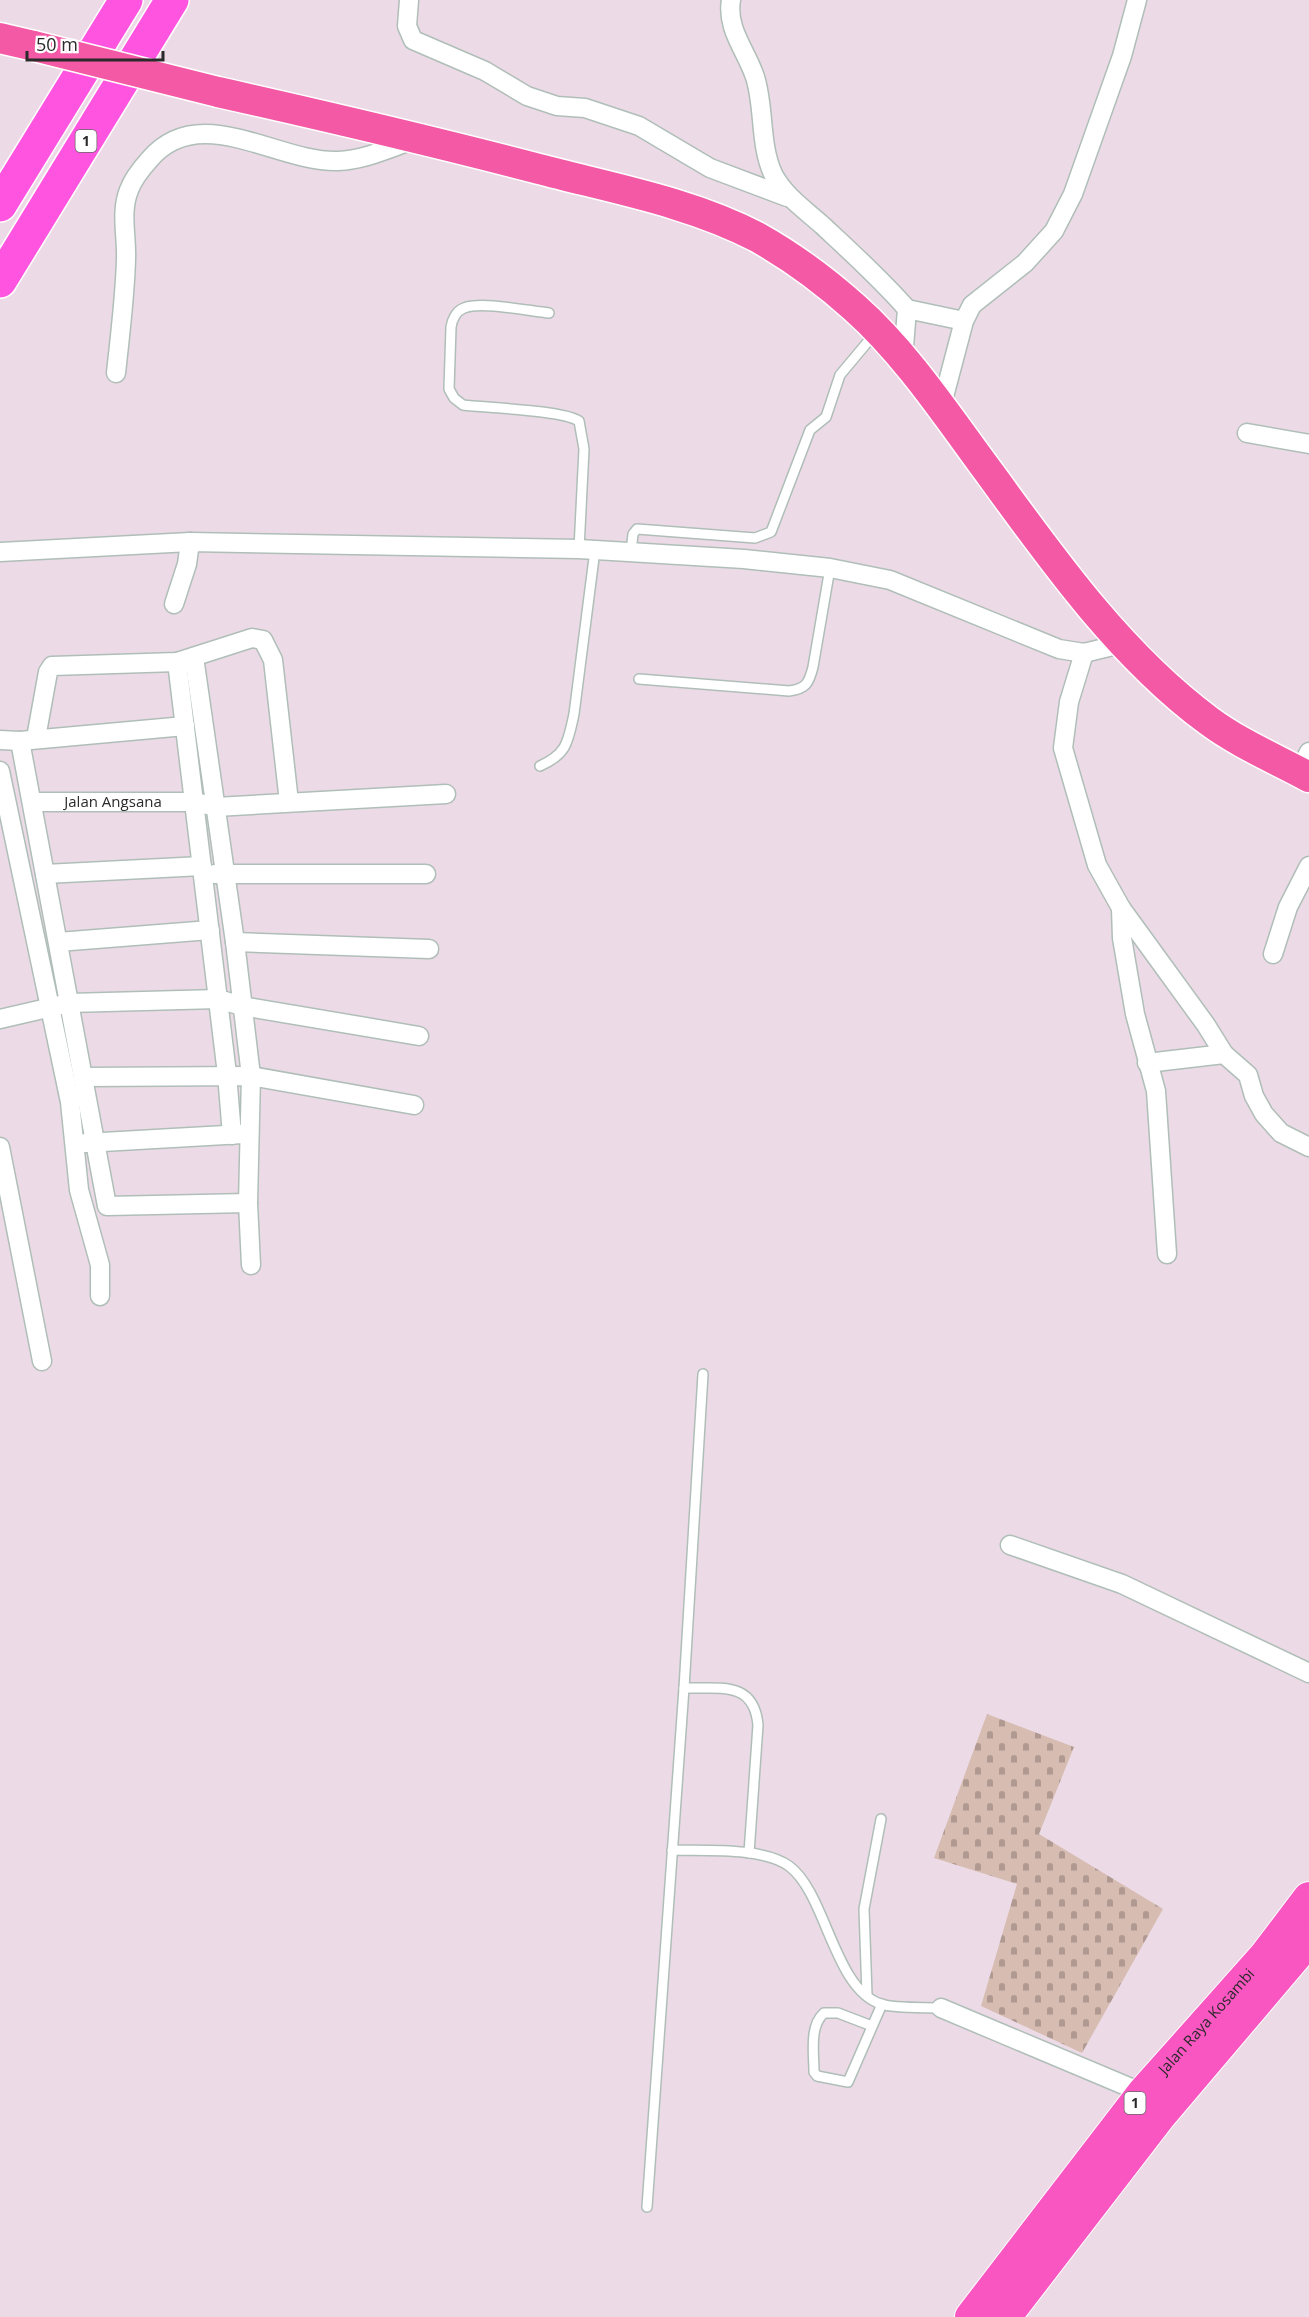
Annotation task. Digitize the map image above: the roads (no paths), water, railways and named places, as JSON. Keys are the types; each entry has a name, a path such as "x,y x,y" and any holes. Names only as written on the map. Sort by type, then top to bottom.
{"highway":[{"path":"0,206 126,0"},
{"name":"1","path":"0,281 172,0"},
{"name":"Jalan Raya Kosambi","path":"971,2317 1143,2093 1265,1956 1309,1898"},
{"name":"Jalan Raya Kosambi","path":"1005,2317 1159,2117 1309,1940"}],"main road":[{"path":"0,38 218,92 421,138 674,205 759,238 856,308 878,330 941,408 1078,588 1125,643 1177,695 1211,723 1263,755 1306,767"}],"street":[{"path":"409,0 407,26 413,40 485,71 527,96 557,106 585,108 639,126 710,168 788,197"},
{"path":"731,0 730,20 734,34 747,53 758,85 773,174 788,197 831,234 907,309 964,321"},
{"path":"941,408 964,321 972,305 988,290 1025,263 1054,231 1073,194 1104,110 1130,31 1137,0"},
{"path":"116,373 125,281 125,208 128,191 155,152 194,133 219,135 310,158 339,161 370,155 421,138"},
{"path":"903,361 907,309"},
{"path":"1247,433 1309,444"},
{"path":"174,604 187,564 190,542"},
{"path":"0,552 190,542 587,550 744,559 830,568 890,580 944,600 1025,637 1059,649 1084,653 1125,643"},
{"path":"248,1203 107,1206 32,802 28,739 48,672 52,666 186,660 252,638 263,640 273,660 290,802"},
{"path":"1084,653 1069,702 1063,748 1097,865 1120,908 1206,1025 1224,1054 1248,1075 1254,1096 1269,1121 1281,1133 1309,1147"},
{"path":"186,660 185,726 227,1074 232,1135"},
{"path":"186,660 216,807 251,1076 248,1203 251,1265"},
{"path":"0,740 185,726"},
{"path":"0,771 70,1102 79,1190 100,1265 100,1296"},
{"name":"Jalan Angsana","path":"32,802 195,802 216,807 446,794"},
{"path":"14,841 39,838"},
{"path":"1273,954 1288,907 1309,866"},
{"path":"45,874 203,871 426,874"},
{"path":"1120,908 1125,960 1147,1063 1156,1092 1167,1254"},
{"path":"58,942 210,930"},
{"path":"235,942 429,949"},
{"path":"0,1019 69,1003 218,999 242,1006 419,1036"},
{"path":"1147,1063 1224,1054"},
{"path":"83,1077 227,1074 251,1076 414,1105"},
{"path":"74,1144 251,1133"},
{"path":"0,1147 42,1361"},
{"path":"1010,1545 1122,1584 1309,1673"},
{"path":"941,2008 1143,2093"}],"lane":[{"path":"540,766 554,760 564,751 574,714 587,550 584,449 579,421 573,417 542,412 464,405 453,398 449,389 451,327 453,318 464,308 483,306 549,313"},
{"path":"631,552 633,537 637,529 707,537 755,538 763,537 771,531 810,429 826,417 840,375 878,330"},
{"path":"639,679 789,691 805,687 809,683 813,667 830,568"},
{"path":"647,2207 684,1688 703,1374"},
{"path":"684,1688 734,1690 747,1694 757,1709 758,1725 749,1853"},
{"path":"867,1995 864,1909 881,1819"},
{"path":"672,1850 749,1853 773,1858 789,1866 800,1877 848,1972 867,1995 882,2004 941,2008"},
{"path":"872,2026 831,2012 824,2013 818,2018 814,2028 814,2072 817,2076 848,2082 882,2004"}]}
